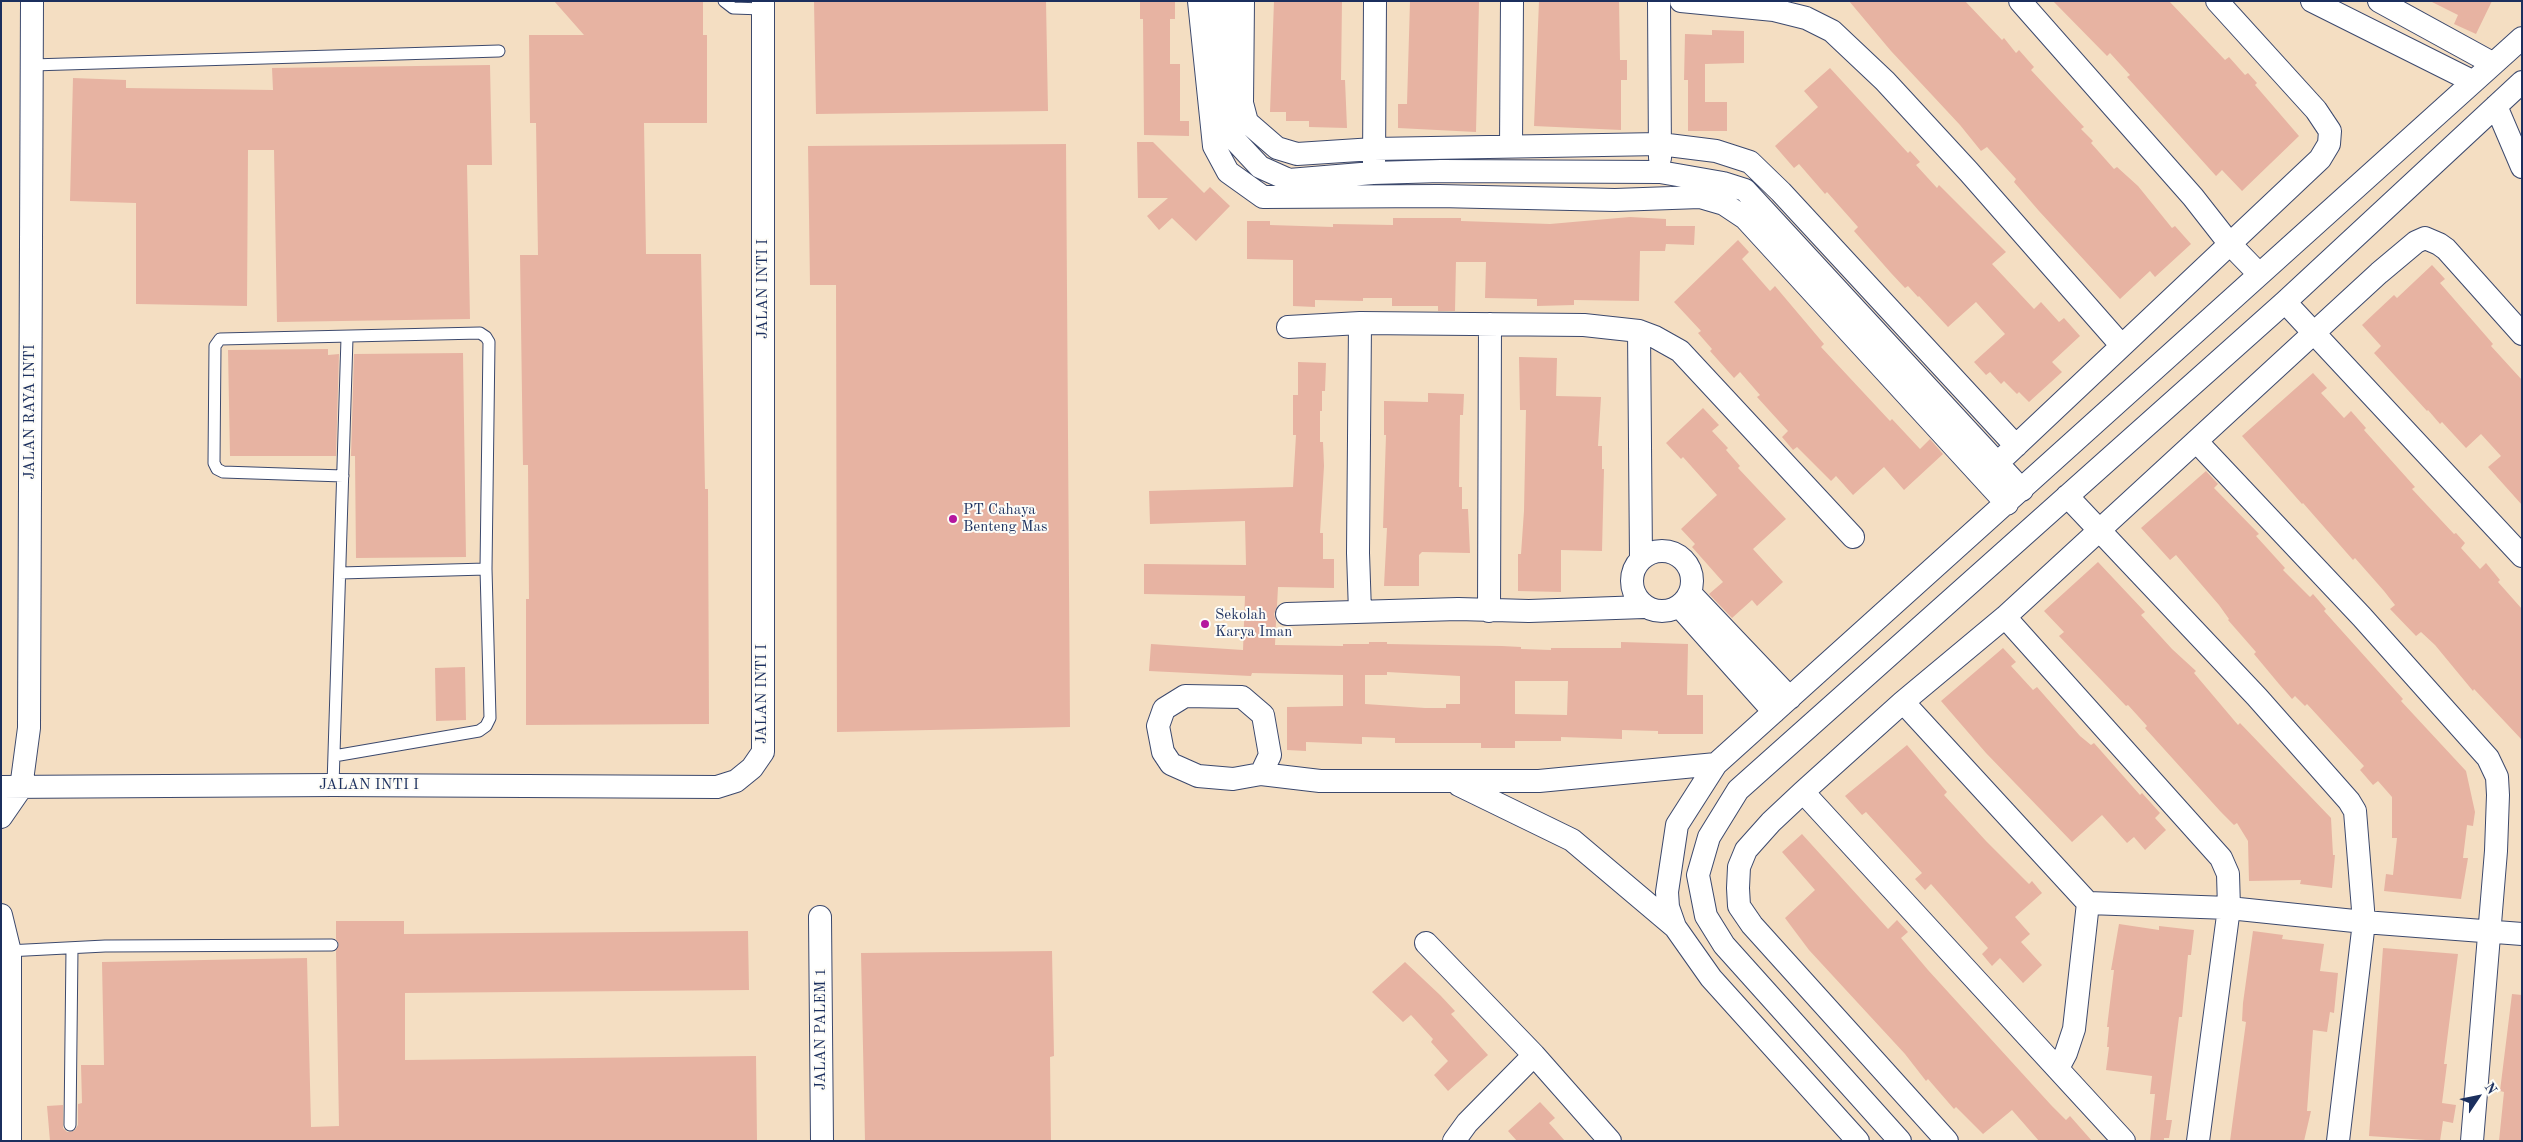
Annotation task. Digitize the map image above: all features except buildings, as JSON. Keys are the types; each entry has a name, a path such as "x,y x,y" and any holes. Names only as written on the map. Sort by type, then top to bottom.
{"street":[{"name":"JALAN RAYA INTI","path":"1,817 29,728 32,1"},
{"path":"1243,1 1242,103 1247,122 1277,148 1297,154 1374,149 1660,144 1716,151 1750,162 1775,186 2016,446"},
{"path":"1373,173 1375,1"},
{"path":"1511,146 1512,1"},
{"path":"1657,198 1660,172 1659,1"},
{"path":"1681,1 1774,10 1806,18 1832,31 1885,81 1969,172 2121,345"},
{"path":"2020,1 2193,197 2229,243 2259,274"},
{"path":"1990,471 2121,345 2320,159 2331,138 2330,131 2316,110 2217,1"},
{"path":"2312,1 2472,81"},
{"path":"2379,1 2492,63"},
{"name":"JALAN INTI I","path":"11,787 333,785 717,787 736,781 752,768 762,752 763,5"},
{"path":"1885,356 1792,238 1745,190 1723,182 1660,172 1441,171 1373,173 1289,180 1260,167 1232,137 1227,114 1222,9 1199,8 1214,146 1228,172 1263,197 1439,196 1614,200 1700,197 1724,204 1741,214 1885,356 2014,497"},
{"path":"1675,928 1668,907 1667,892 1678,825 1716,764 2014,497 2472,81 2522,38"},
{"path":"1900,1141 1724,945 1706,916 1698,875 1709,837 1738,790 2285,302 2496,106 2519,93"},
{"path":"2496,106 2522,167"},
{"path":"1439,196 1441,171"},
{"path":"1792,238 1807,222"},
{"path":"1947,1141 1752,925 1739,906 1739,867 1746,850 1771,822 1803,792 1903,702 2005,617 2197,442 2314,332 2416,242 2425,238 2439,244 2446,250 2522,334"},
{"path":"2285,302 2522,556"},
{"path":"2224,306 2248,334"},
{"path":"1360,323 1358,553 1360,612"},
{"path":"1288,327 1360,323 1584,325 1639,331 1655,337 1680,351 1853,538"},
{"path":"1489,611 1490,324"},
{"path":"1639,331 1640,558 1633,570 1631,583 1635,596 1644,607"},
{"path":"2197,442 2362,617 2488,758 2497,777 2498,795 2472,1141"},
{"path":"2067,496 2257,697 2349,801 2355,811 2364,922 2338,1141"},
{"path":"1287,614 1644,607 1662,612 1685,600 1692,580 1688,566 1679,556 1666,551 1652,552 1640,558"},
{"path":"1911,590 1933,615"},
{"path":"1685,600 1782,705"},
{"path":"2005,617 2221,858 2228,874 2229,908 2198,1141"},
{"path":"1261,774 1270,755 1263,715 1242,697 1185,696 1164,709 1158,726 1159,740 1171,764 1198,776 1233,779 1261,774 1320,781 1539,781 1611,776 1716,764"},
{"path":"1903,702 2088,903 2229,908 2364,922 2522,934"},
{"path":"1453,782 1572,840 1675,928 1711,978 1858,1141"},
{"path":"1803,792 2124,1141"},
{"path":"2058,1068 2066,1053 2074,1029 2088,903"},
{"path":"1,915 6,951 10,1141"},
{"name":"JALAN PALEM 1","path":"820,917 822,1141"},
{"path":"1724,945 1752,925"},
{"path":"1426,943 1534,1055 1610,1141"},
{"path":"1454,1141 1467,1123 1534,1055"}],"lane":[{"path":"724,1 733,8 763,5"},
{"path":"32,65 499,51"},
{"path":"334,756 479,731 486,726 490,718 486,568 489,342 480,333 347,338 220,339 215,346 214,463 217,469 223,472 343,476"},
{"path":"333,785 347,338"},
{"path":"340,573 486,568"},
{"path":"6,951 105,946 332,945"},
{"path":"70,1125 72,949"}],"place":[{"name":"PT Cahaya Benteng Mas","path":"953,519"},
{"name":"Sekolah Karya Iman","path":"1205,624"}]}
